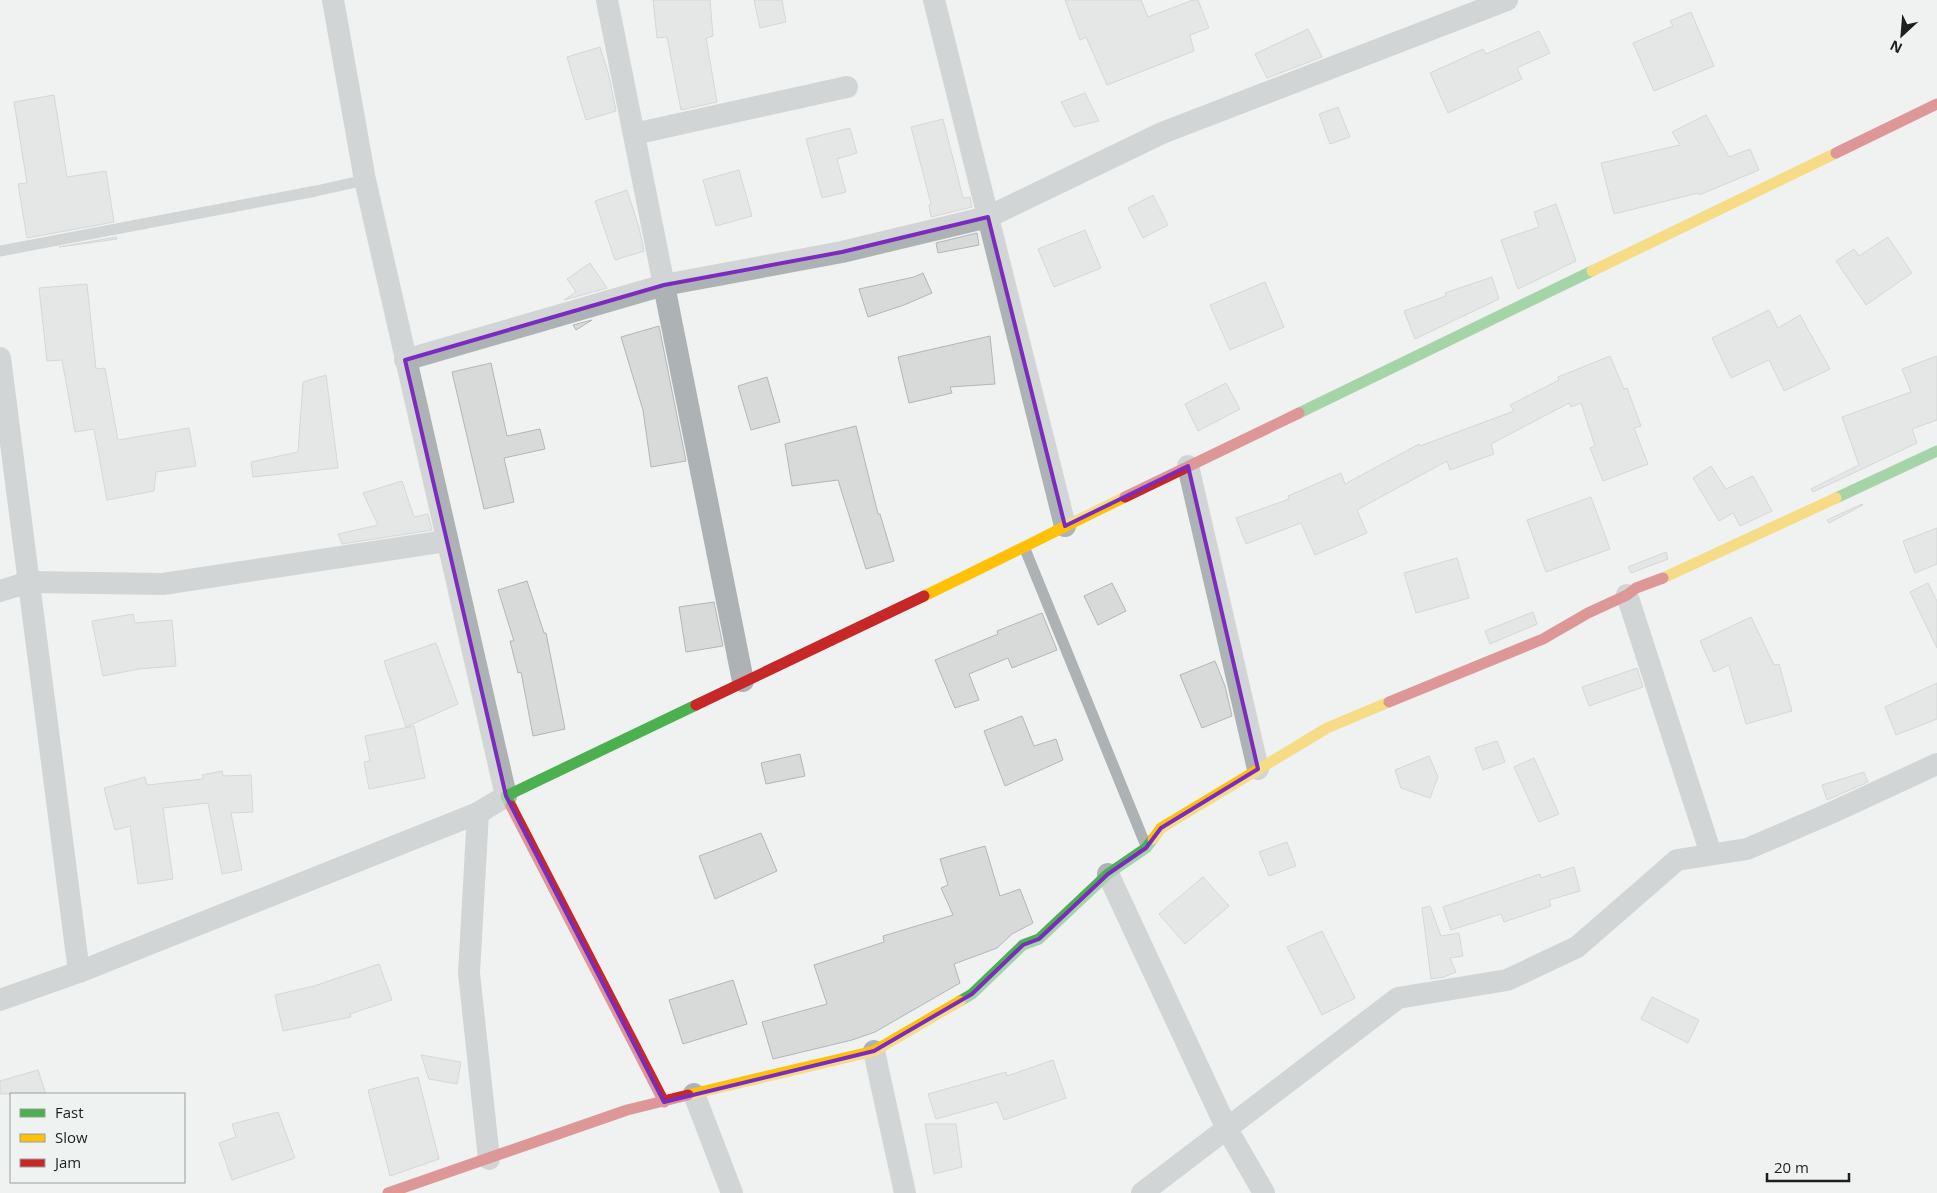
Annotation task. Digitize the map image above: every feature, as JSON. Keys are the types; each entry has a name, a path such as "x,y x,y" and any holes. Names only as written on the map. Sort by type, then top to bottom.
{"street":[{"path":"333,0 364,180 506,796 664,1102"},
{"path":"607,0 744,681"},
{"path":"934,0 1065,526"},
{"path":"405,360 664,284 842,252 988,217 1162,133 1507,0"},
{"path":"634,134 848,87"},
{"path":"0,1000 79,972 478,813 506,796 1024,548 1188,466 1937,104"},
{"path":"0,358 79,972"},
{"path":"398,1191 627,1110 874,1051 972,994 1023,945 1039,939 1108,874 1146,848 1161,828 1326,728 1544,639 1588,612 1636,588 1674,574 1937,451"},
{"path":"1188,466 1258,769"},
{"path":"0,591 28,582 163,584 446,541"},
{"path":"1627,594 1711,854"},
{"path":"1142,1193 1398,998 1507,980 1577,947 1677,860 1747,849 1937,764"},
{"path":"478,813 469,973 488,1158"},
{"path":"1108,874 1227,1129 1264,1193"},
{"path":"874,1051 905,1193"},
{"path":"694,1094 732,1193"}],"lane":[{"path":"0,251 316,191 364,180"},
{"path":"1024,548 1146,848"}],"highlighted area":[{"path":"988,217 1065,526 1188,466 1258,769 1161,828 1146,848 1108,874 1039,939 1023,945 972,994 874,1051 664,1102 506,796 405,360 664,285 842,252"}],"building":[{"path":"653,0 710,0 713,36 706,38 717,102 681,110 667,37 657,38"},
{"path":"754,0 782,0 786,22 760,28"},
{"path":"1065,0 1141,0 1148,17 1193,0 1198,0 1209,28 1190,35 1194,51 1107,85 1086,37 1080,40"},
{"path":"1691,12 1714,66 1654,91 1633,43 1673,26 1670,21"},
{"path":"1308,29 1322,57 1267,78 1255,54"},
{"path":"1539,31 1550,53 1517,68 1522,79 1448,113 1430,73 1483,49 1486,54"},
{"path":"600,47 609,76 616,111 586,120 567,57"},
{"path":"1085,93 1099,121 1074,127 1061,102"},
{"path":"54,95 67,177 106,171 114,222 27,238 18,184 27,183 14,102"},
{"path":"1338,107 1350,137 1330,144 1319,114"},
{"path":"1706,115 1729,157 1750,149 1759,170 1699,195 1698,193 1614,214 1601,163 1680,145 1672,132"},
{"path":"943,119 963,198 970,197 972,207 931,217 929,205 931,204 911,127"},
{"path":"850,128 857,153 837,159 846,192 822,198 806,139"},
{"path":"739,170 752,216 716,226 703,180"},
{"path":"627,190 644,251 615,260 595,201"},
{"path":"1153,195 1168,225 1143,238 1128,208"},
{"path":"1556,204 1576,261 1518,289 1501,240 1539,227 1534,212"},
{"path":"1085,230 1101,268 1054,287 1038,249"},
{"path":"977,233 979,245 938,253 936,243"},
{"path":"116,237 117,239 59,247"},
{"path":"1888,237 1912,273 1866,305 1836,261 1854,249 1859,256"},
{"path":"590,263 607,288 564,300 576,292 567,279"},
{"path":"923,273 932,293 868,317 859,289 914,277"},
{"path":"1492,277 1499,299 1415,339 1404,311 1446,296 1445,293"},
{"path":"1265,282 1284,327 1230,350 1210,305"},
{"path":"87,284 96,369 105,368 118,440 189,428 196,466 156,472 154,491 107,500 94,429 75,432 62,360 47,361 39,288"},
{"path":"1769,310 1778,328 1800,315 1830,369 1784,391 1769,360 1731,378 1712,338"},
{"path":"592,320 576,330 573,325"},
{"path":"659,326 686,461 651,467 643,410 621,337"},
{"path":"990,336 995,384 950,387 952,393 909,403 898,357"},
{"path":"1610,356 1624,389 1627,388 1641,426 1634,428 1648,464 1603,481 1590,448 1595,446 1581,403 1571,407 1569,403 1491,444 1494,454 1450,470 1447,461 1357,510 1367,533 1315,555 1301,523 1246,544 1236,518 1289,499 1288,496 1341,473 1345,484 1419,444 1420,446 1514,411 1510,405 1559,380 1558,377"},
{"path":"1937,356 1937,420 1912,429 1917,443 1813,492 1811,489 1859,465 1842,417 1911,392 1902,369"},
{"path":"491,363 507,436 540,429 545,449 504,458 514,502 484,509 452,372"},
{"path":"326,375 338,468 253,477 251,462 298,452 303,382"},
{"path":"767,377 780,422 751,430 738,386"},
{"path":"1226,383 1240,409 1198,431 1185,404"},
{"path":"856,426 878,514 880,514 894,561 866,569 838,480 792,486 785,444"},
{"path":"1711,466 1726,489 1753,476 1772,511 1740,526 1733,513 1719,521 1693,478"},
{"path":"402,481 414,517 428,514 432,530 342,544 338,534 378,525 363,493"},
{"path":"1591,497 1610,549 1546,572 1527,520"},
{"path":"1862,504 1829,523 1827,520"},
{"path":"1937,528 1937,564 1915,573 1903,541"},
{"path":"1666,552 1668,559 1631,573 1628,567"},
{"path":"1457,558 1469,598 1416,613 1404,573"},
{"path":"527,581 544,633 546,633 565,729 533,736 521,672 518,673 510,641 514,641 498,590"},
{"path":"1112,583 1126,611 1098,625 1084,596"},
{"path":"1928,583 1937,601 1937,648 1910,592"},
{"path":"714,602 723,646 686,652 679,607"},
{"path":"1533,612 1537,624 1490,644 1485,631"},
{"path":"1042,613 1057,650 1012,668 1008,658 969,674 979,700 955,708 935,660 998,634 997,631"},
{"path":"133,614 135,623 172,620 176,666 139,669 103,676 92,621"},
{"path":"1751,617 1774,665 1779,664 1792,711 1746,724 1729,665 1714,672 1700,641"},
{"path":"436,643 458,704 406,727 384,661"},
{"path":"1215,661 1225,686 1232,716 1202,728 1180,675"},
{"path":"1637,668 1643,687 1589,706 1582,687"},
{"path":"1937,683 1937,719 1896,735 1885,707"},
{"path":"1022,716 1034,746 1056,739 1063,760 1005,786 984,731"},
{"path":"414,726 425,778 369,789 364,762 370,761 365,736"},
{"path":"1497,741 1505,762 1483,770 1475,748"},
{"path":"800,754 805,776 766,784 761,763"},
{"path":"1429,756 1438,777 1430,798 1401,788 1395,770"},
{"path":"1534,758 1559,814 1539,822 1514,767"},
{"path":"222,771 223,776 251,775 253,812 231,813 242,870 222,874 208,803 163,808 173,879 138,884 130,826 115,830 104,788 145,777 147,785 203,779 202,775"},
{"path":"1864,772 1868,782 1827,800 1822,785"},
{"path":"761,833 777,871 715,899 699,856"},
{"path":"1287,842 1296,866 1269,876 1259,852"},
{"path":"985,846 1000,896 1020,889 1033,923 1012,934 997,948 954,964 960,983 875,1032 852,1040 773,1059 762,1022 827,1004 814,965 884,942 883,936 953,915 941,888 948,885 940,859"},
{"path":"1574,867 1580,891 1549,900 1551,906 1504,922 1501,914 1451,930 1443,907 1540,874 1541,878"},
{"path":"1203,877 1229,906 1185,944 1159,914"},
{"path":"1430,906 1441,936 1459,933 1463,956 1450,958 1456,972 1444,977 1431,979 1422,908"},
{"path":"1322,931 1355,998 1322,1015 1287,947"},
{"path":"379,964 392,1000 350,1014 351,1017 283,1031 275,995 314,986"},
{"path":"733,980 747,1024 683,1044 669,1000"},
{"path":"1652,997 1699,1020 1688,1043 1641,1019"},
{"path":"421,1055 461,1062 457,1084 429,1079"},
{"path":"1053,1060 1066,1098 1004,1120 997,1102 936,1119 928,1094 1006,1072 1007,1076"},
{"path":"38,1070 46,1093 0,1094 0,1081"},
{"path":"418,1077 439,1159 390,1176 368,1090"},
{"path":"278,1112 295,1158 232,1180 219,1143 236,1137 232,1124"},
{"path":"925,1124 956,1124 962,1167 934,1174"}],"traffic: fast":[{"path":"1299,413 1592,271"},
{"path":"1836,498 1937,451"},
{"path":"511,806 506,796 696,705"},
{"path":"960,1001 972,994 1023,945 1039,939 1108,874 1146,848 1153,839"}],"traffic: slow":[{"path":"1592,271 1836,153"},
{"path":"924,596 1125,497"},
{"path":"1663,578 1836,498"},
{"path":"1153,839 1161,828 1327,728 1389,702"},
{"path":"688,1095 874,1051 960,1001"}],"traffic: jam":[{"path":"1836,153 1937,104"},
{"path":"1125,497 1299,413"},
{"path":"1389,702 1543,639 1588,613 1627,595 1636,588 1663,578"},
{"path":"696,705 924,596"},
{"path":"511,806 664,1102"},
{"path":"388,1193 627,1110 688,1095"}]}
